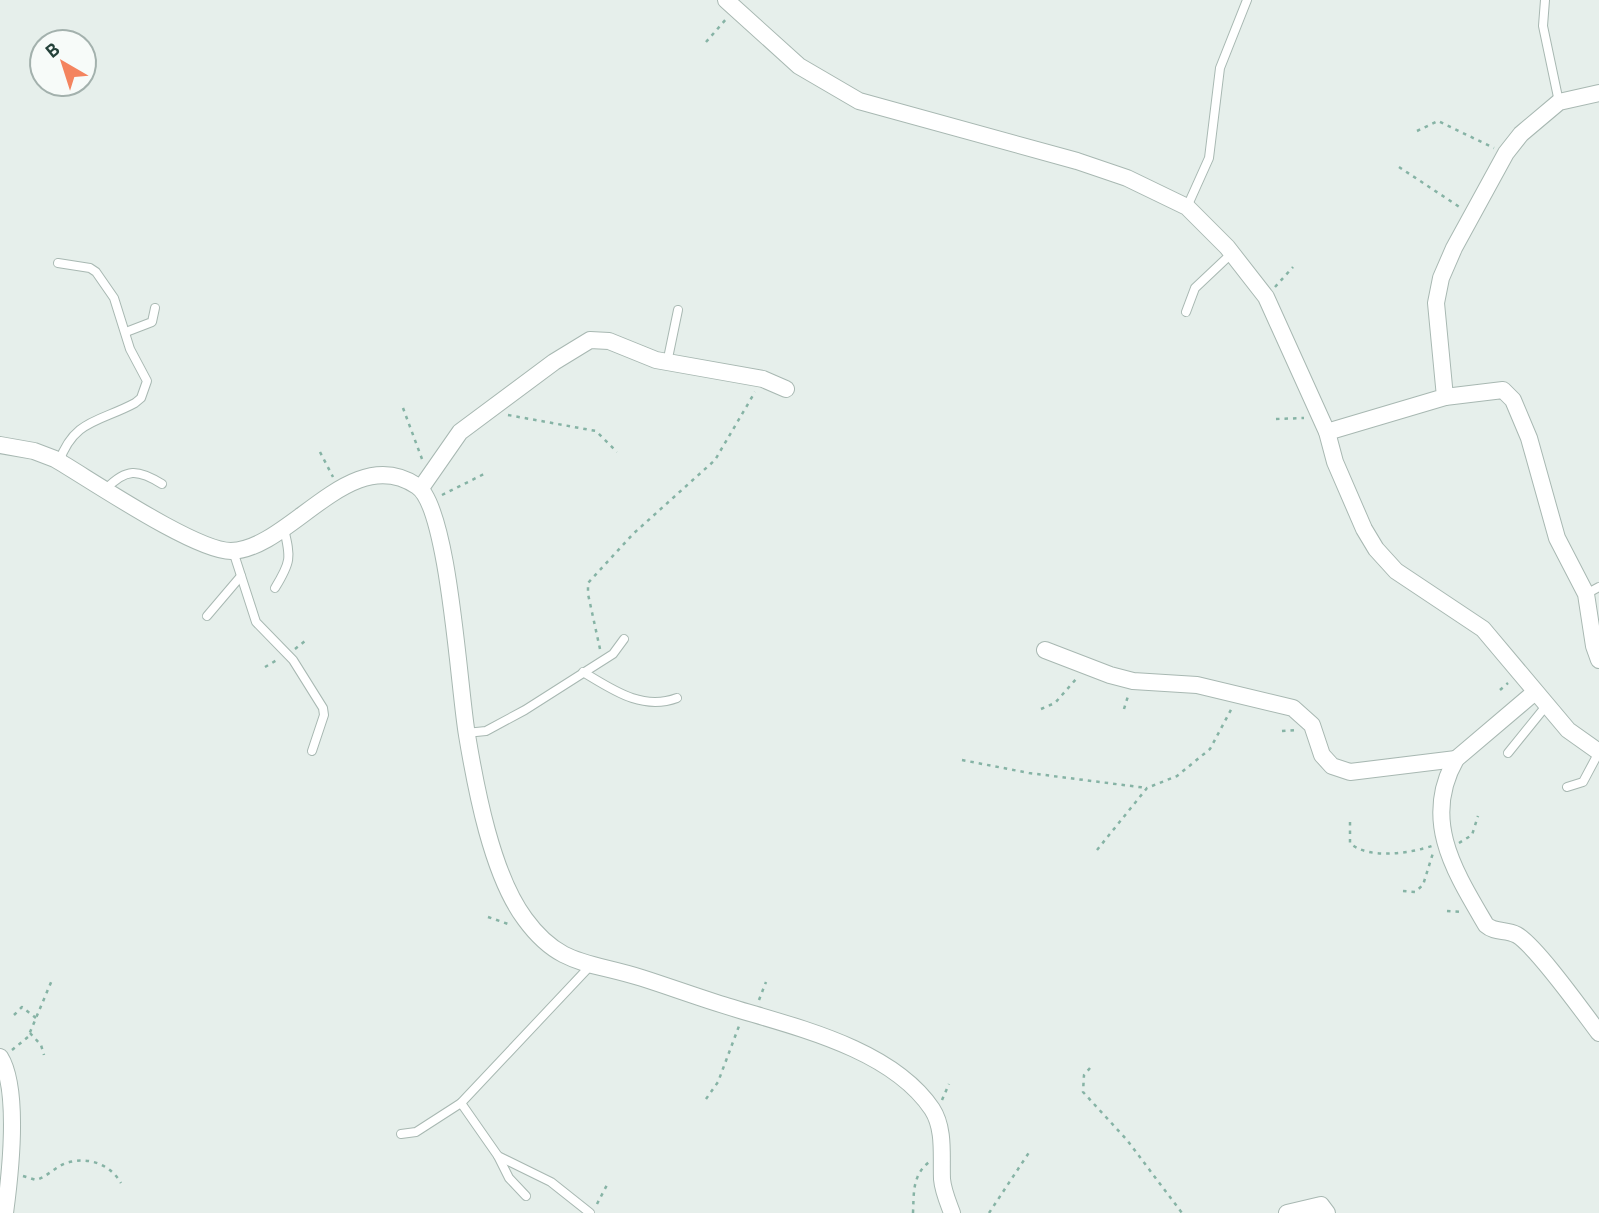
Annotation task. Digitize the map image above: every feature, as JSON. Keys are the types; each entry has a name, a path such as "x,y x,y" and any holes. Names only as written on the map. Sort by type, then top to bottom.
{"street":[{"path":"731,5 799,66 859,101 1077,161 1127,178 1186,207 1232,253 1266,297 1327,432 1335,462 1364,529 1386,561 1411,582 1483,629 1568,730 1599,752"},
{"path":"1445,397 1436,303 1450,258 1506,153 1528,127 1559,102 1599,93"},
{"path":"786,389 763,379 667,363 609,341 590,340 554,362 460,432 426,488 442,546 466,733 480,803 518,910 545,944 557,954 750,1012 842,1044 899,1077 932,1109 941,1135 944,1192 952,1213"},
{"path":"1327,432 1445,397 1503,390 1513,400 1529,438 1558,538 1593,591 1594,646 1599,660"},
{"path":"0,445 34,451 59,462 193,541 211,548 233,551 258,545 339,488 358,480 379,476 400,479 426,488"},
{"path":"1045,650 1086,667 1133,681 1197,685 1284,705 1305,716 1312,725 1322,755 1332,766 1350,772 1456,759"},
{"path":"1535,692 1456,759 1448,772 1441,817 1443,843 1486,925 1492,930 1519,936 1575,1000 1599,1033"},
{"path":"1,1058 10,1086 11,1171 5,1213"},
{"path":"1286,1213 1315,1205 1321,1205 1327,1213"}],"lane":[{"path":"1186,207 1209,159 1220,68 1247,0"},
{"path":"1545,0 1543,26 1559,102"},
{"path":"1186,312 1200,283 1232,253"},
{"path":"58,263 90,268 96,272 114,298 130,349 147,381 141,398 75,431 59,462"},
{"path":"126,332 152,322 155,308"},
{"path":"667,363 678,310"},
{"path":"106,489 118,477 132,471 139,471 162,484"},
{"path":"275,588 289,564 290,555 283,527"},
{"path":"233,551 260,628 293,660 323,708 324,715 312,751"},
{"path":"206,616 241,576"},
{"path":"466,733 486,731 499,725 613,654 624,639"},
{"path":"583,672 614,691 641,702 657,704 677,698"},
{"path":"1507,753 1546,706"},
{"path":"1567,787 1583,782 1599,752"},
{"path":"401,1134 416,1132 461,1103 531,1033 593,964"},
{"path":"461,1103 498,1156 509,1178 526,1196"},
{"path":"498,1156 551,1182 591,1213"}],"path":[{"path":"706,42 731,5"},
{"path":"1417,131 1438,121 1506,153"},
{"path":"1399,167 1472,215"},
{"path":"1266,297 1293,267"},
{"path":"601,662 598,634 587,594 589,583 633,534 715,460 763,379"},
{"path":"403,408 426,488 486,473"},
{"path":"487,411 596,431 617,452"},
{"path":"1276,419 1287,421 1319,415"},
{"path":"320,452 339,488"},
{"path":"1041,709 1055,703 1086,667"},
{"path":"962,760 1029,773 1147,788 1177,776 1202,757 1210,748 1239,694"},
{"path":"1097,850 1147,788"},
{"path":"1443,843 1467,840 1478,816"},
{"path":"1350,822 1350,843 1356,848 1397,853 1435,845 1423,885 1415,892 1403,891"},
{"path":"1,1058 30,1033 52,980"},
{"path":"706,1099 718,1082 766,982"},
{"path":"14,1014 22,1007 36,1018"},
{"path":"30,1033 41,1045 44,1055"},
{"path":"1090,1068 1084,1075 1083,1092 1127,1140 1182,1213"},
{"path":"989,1213 1030,1151"},
{"path":"913,1213 918,1172 926,1164 942,1157"},
{"path":"11,1171 36,1180 66,1163 99,1163 112,1169 121,1183"},
{"path":"591,1213 608,1183"}]}
